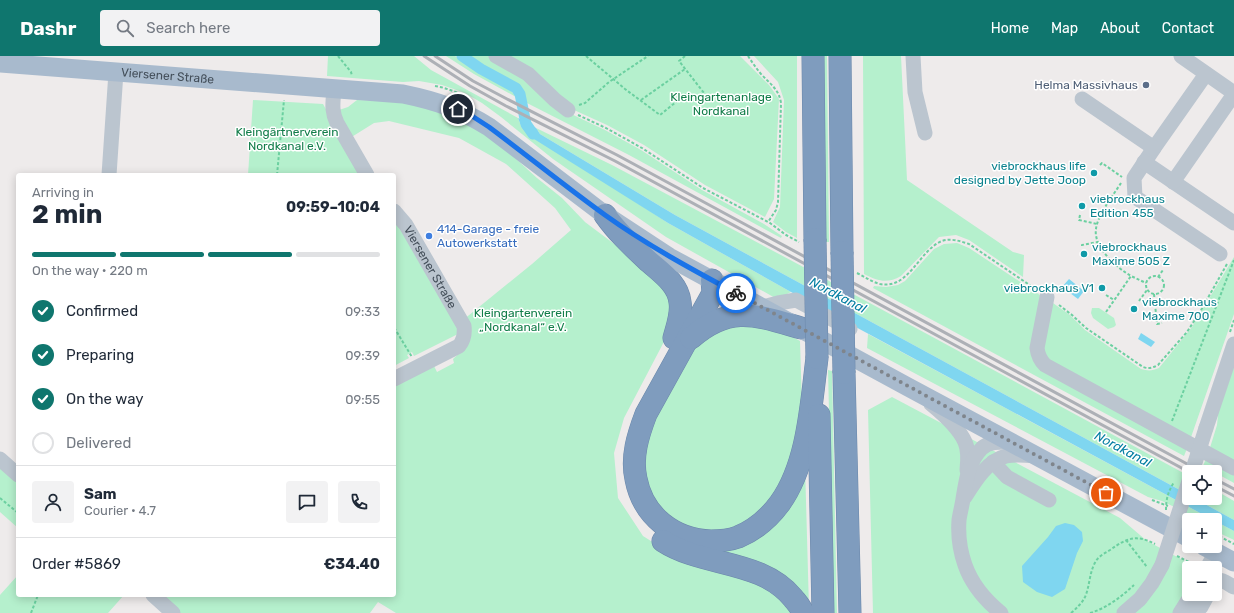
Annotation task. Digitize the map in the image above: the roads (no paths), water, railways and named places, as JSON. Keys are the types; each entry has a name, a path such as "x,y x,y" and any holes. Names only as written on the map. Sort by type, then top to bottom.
{"highway":[{"path":"813,56 817,358 823,546 823,613"},
{"path":"840,56 844,373 850,613"},
{"path":"605,215 615,228 665,275 676,288 680,302 679,341 638,434 634,456 635,479 641,498 652,514 665,527 681,536 699,541 718,541 736,538 753,530 767,518 780,502 791,483 802,455 817,358"},
{"path":"712,280 713,293 679,341 635,410 627,433 623,457 624,481 632,504 642,521 658,538 675,549 694,556 746,568 768,577 787,590 801,608 803,613"},
{"path":"679,341 713,322 742,314 761,316 800,328"}],"main road":[{"name":"Viersener Straße","path":"0,63 403,94 442,103 458,109 489,127 605,215 670,257 1182,534"},
{"path":"1209,555 1234,562"}],"street":[{"path":"496,56 528,74 555,100 568,110"},
{"path":"913,56 915,92 925,133"},
{"path":"1173,182 1234,93 1181,56"},
{"path":"109,173 116,72"},
{"path":"1206,74 1134,178 1135,197 1224,259"},
{"path":"334,89 333,114 337,124 366,173"},
{"path":"1082,99 1154,148"},
{"path":"1144,162 1234,223"},
{"name":"Viersener Straße","path":"396,213 406,225 464,326 465,332 464,338 459,346 396,378"},
{"path":"1047,297 1037,348 1038,355 1046,366 1234,468"},
{"path":"763,307 796,300 854,331"},
{"path":"1194,465 1234,344"},
{"path":"908,387 936,408 957,429 965,442 969,457 959,520 959,542 965,565 976,587 989,603 1001,613"},
{"path":"967,473 975,456 983,448 992,443 1011,442"},
{"path":"963,501 983,471 993,462 1006,456 1019,454 1037,456"},
{"path":"0,459 16,473"},
{"path":"993,462 1007,477 1050,500"},
{"path":"1124,613 1140,600 1162,565 1182,484"},
{"path":"1222,581 1234,587"},
{"path":"156,597 173,613"},
{"path":"1180,613 1188,601"},
{"path":"1195,613 1204,601"}],"water":[{"path":"518,118 536,128 540,134 675,215 1182,491 1182,503 791,292 668,223 534,139 522,128"},
{"path":"1069,279 1084,291 1078,299 1062,287"},
{"path":"1141,333 1155,342 1151,347 1138,339"},
{"path":"1185,505 1207,505 1221,513 1200,513"},
{"path":"1222,513 1234,520 1234,531 1222,525"},
{"path":"1065,523 1074,525 1082,532 1083,541 1077,553 1065,589 1052,597 1037,592 1023,582 1022,566 1056,526"}],"waterway":[{"name":"Nordkanal","path":"462,56 481,69 516,88 520,94 526,124 533,134"}],"railway":[{"path":"424,56 470,86 506,106 615,161 1182,468"},
{"path":"435,56 473,81 617,155 1189,465"},
{"path":"1222,483 1234,489"},
{"path":"1222,490 1234,496"}],"place":[{"name":"Helma Massivhaus","path":"1146,85"},
{"name":"viebrockhaus life designed by Jette Joop","path":"1094,173"},
{"name":"viebrockhaus Edition 455","path":"1082,206"},
{"name":"414-Garage - freie Autowerkstatt","path":"429,236"},
{"name":"viebrockhaus Maxime 505 Z","path":"1084,254"},
{"name":"viebrockhaus V1","path":"1102,288"},
{"name":"viebrockhaus Maxime 700","path":"1134,309"}],"park label":[{"name":"Kleingartenanlage Nordkanal","path":"721,104"},
{"name":"Kleingärtnerverein Nordkanal e.V.","path":"287,139"},
{"name":"Kleingartenverein „Nordkanal“ e.V.","path":"523,320"}]}
